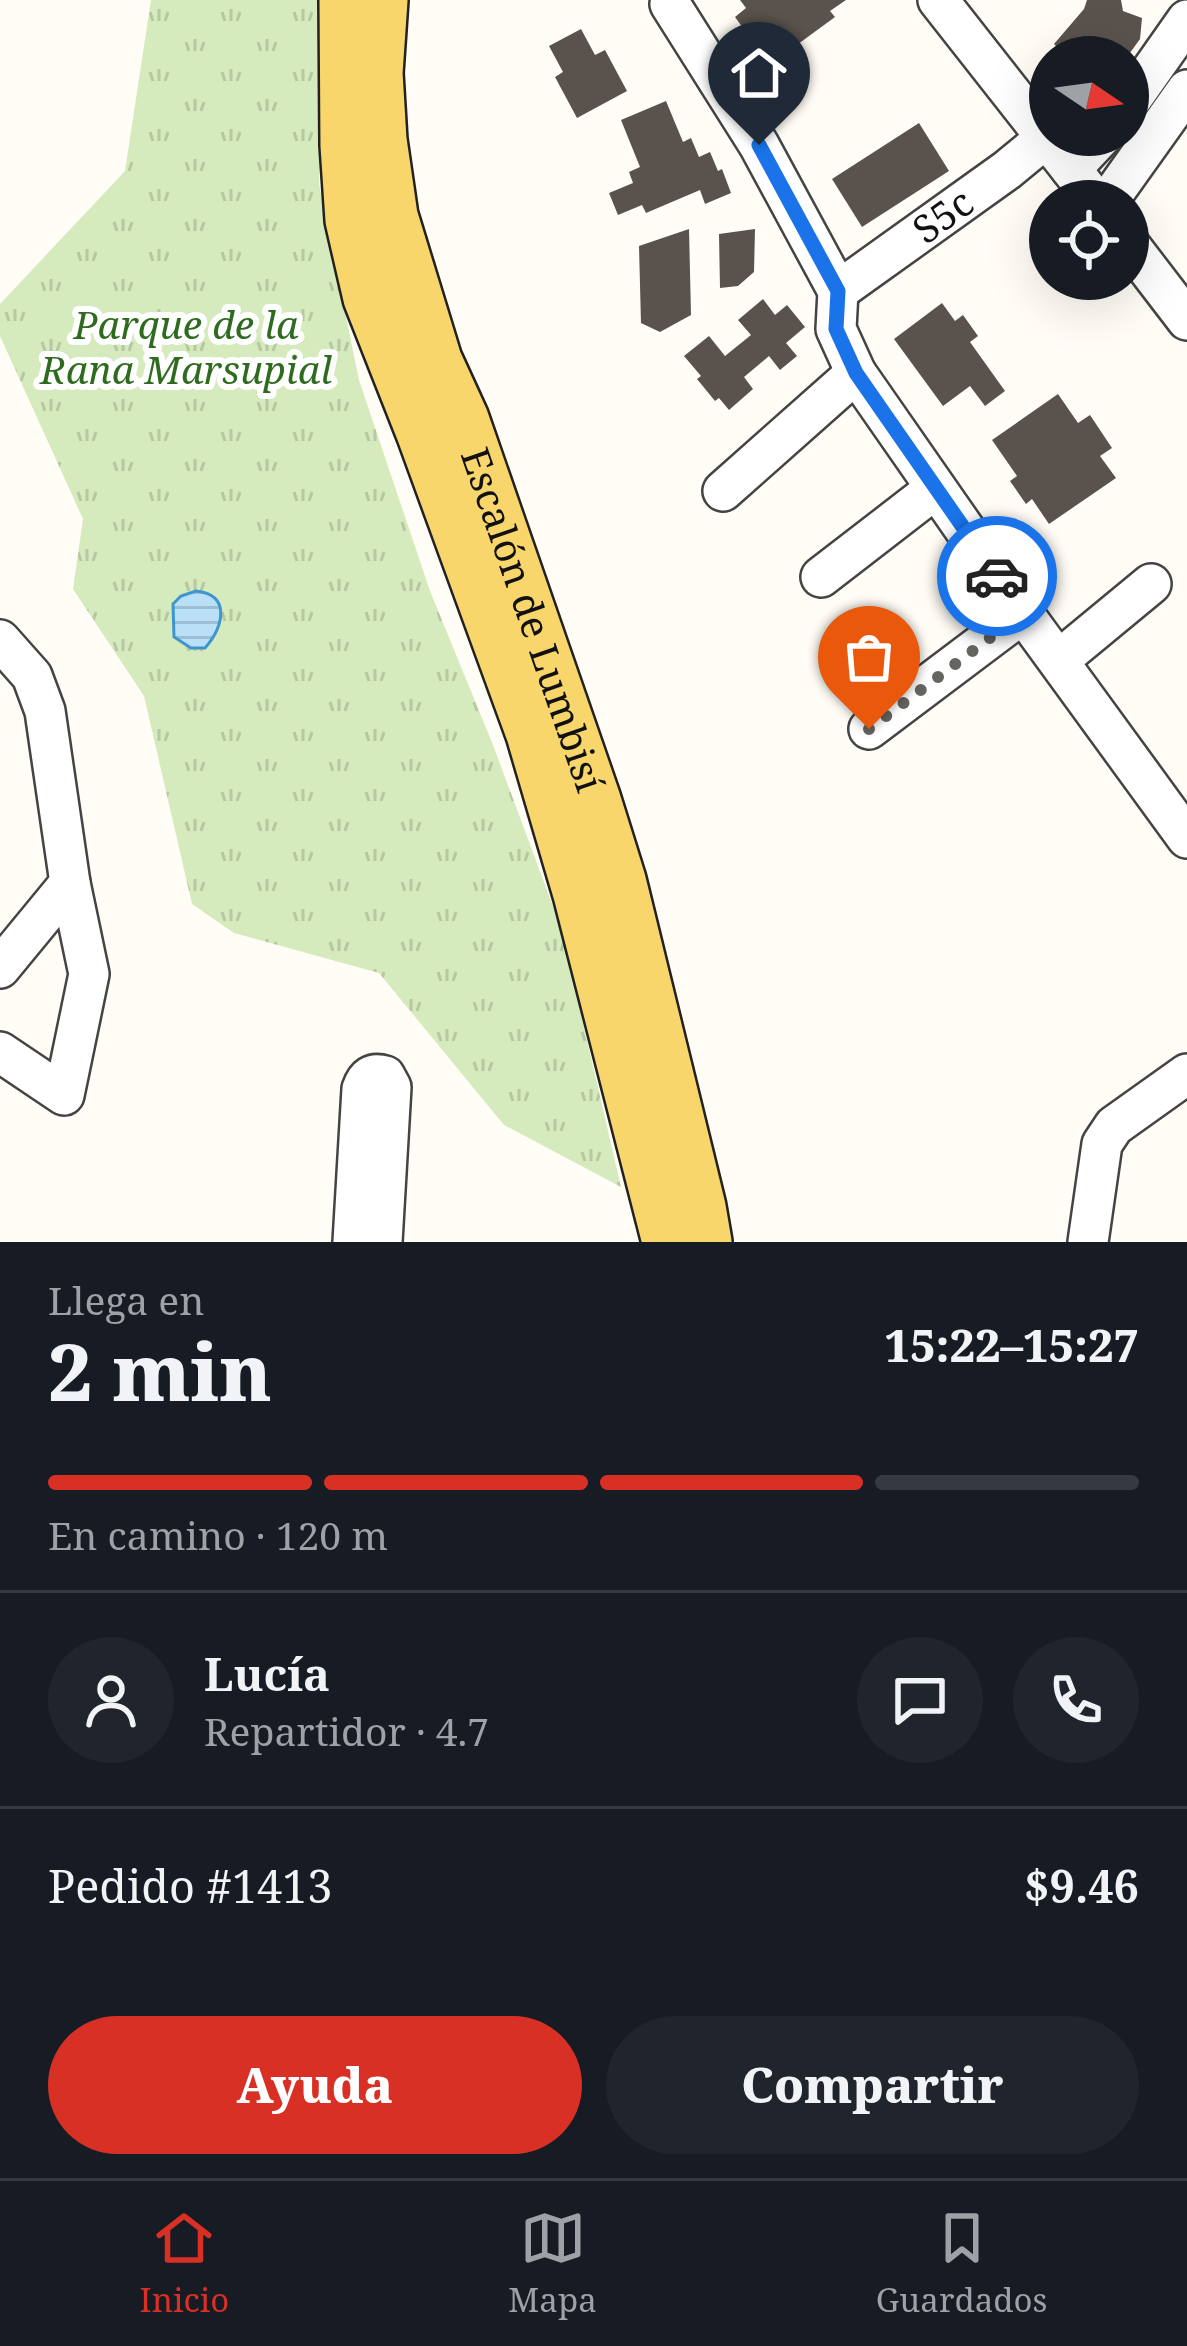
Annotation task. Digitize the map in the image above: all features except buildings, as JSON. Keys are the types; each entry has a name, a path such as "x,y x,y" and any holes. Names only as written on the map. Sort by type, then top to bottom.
{"main road":[{"name":"Escalón de Lumbisí","path":"344,0 352,220 370,298 532,734 579,894 668,1242"},
{"name":"Escalón de Lumbisí","path":"382,0 377,73 392,215 436,360 463,419 614,860 706,1242"}],"street":[{"path":"938,0 1029,114"},
{"path":"670,4 759,145 838,291 836,329 856,373 1187,838"},
{"path":"1149,74 1187,20"},
{"path":"1123,180 1187,90"},
{"name":"S5c","path":"838,291 1029,152"},
{"path":"1061,156 1080,180"},
{"path":"1071,169 1083,156"},
{"path":"1149,270 1187,320"},
{"path":"723,491 856,373"},
{"path":"821,577 935,489"},
{"path":"1059,660 1151,584"},
{"path":"869,729 1023,613"},
{"path":"0,1052 64,1095 89,974 70,883 45,711 32,676 3,651"},
{"path":"0,968 70,883"},
{"path":"353,1242 362,1089 376,1074 385,1076 391,1087 382,1242"},
{"path":"1088,1242 1102,1144 1114,1126 1187,1074"}],"green space":[{"name":"Parque de la Rana Marsupial","path":"151,0 323,0 319,184 359,380 430,591 561,928 621,1187 504,1125 379,973 234,933 192,904 144,696 73,589 83,519 0,336 0,304 125,171"}],"water":[{"path":"196,591 215,599 221,613 205,648 191,648 174,637 173,604"}],"way so far":[{"path":"869,729 1023,613 997,576"}],"route":[{"path":"759,145 838,291 836,329 856,373 997,576"}]}
